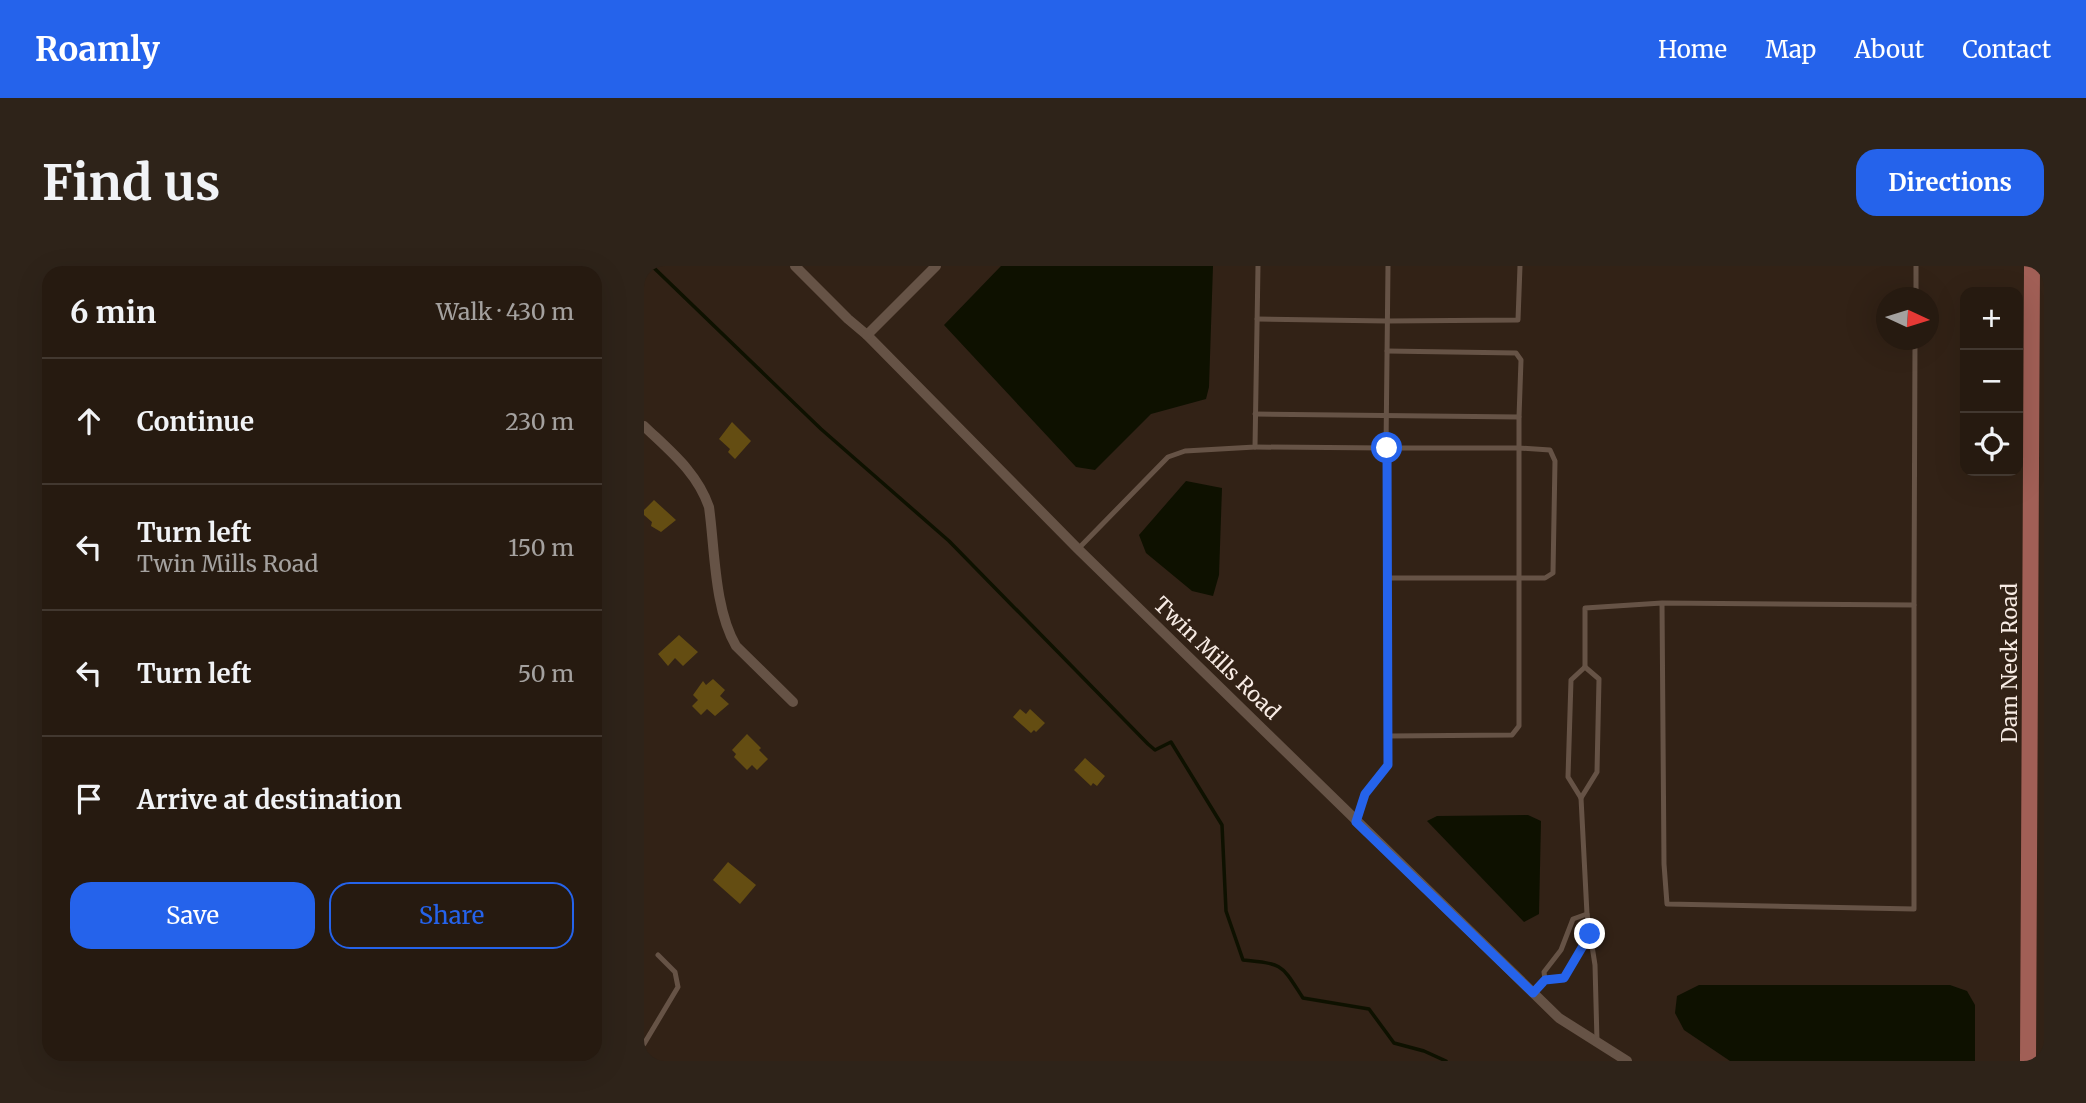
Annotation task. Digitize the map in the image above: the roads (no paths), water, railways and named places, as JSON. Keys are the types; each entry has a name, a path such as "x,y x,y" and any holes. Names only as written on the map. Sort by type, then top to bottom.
{"main road":[{"name":"Dam Neck Road","path":"2028,1061 2032,266"}],"street":[{"name":"Twin Mills Road","path":"795,266 867,335 1078,549 1559,1018 1627,1061"},
{"path":"867,335 936,266"},
{"path":"644,426 688,468 705,494 722,609 730,635 736,646 793,702"}],"lane":[{"path":"1255,447 1258,266"},
{"path":"1356,822 1365,794 1388,765 1388,266"},
{"path":"1257,319 1518,320 1520,266"},
{"path":"1916,266 1916,287"},
{"path":"1662,603 1664,863 1667,904 1914,909 1915,350"},
{"path":"1387,351 1516,353 1521,360 1519,726 1512,735 1389,736"},
{"path":"1255,414 1519,416"},
{"path":"1078,549 1168,457 1185,451 1255,447 1550,450 1555,461 1553,573 1545,578 1519,579 1387,578"},
{"path":"1597,1042 1595,965 1587,914 1581,798 1568,777 1570,680 1585,667 1585,608 1662,603 1914,605"},
{"path":"1581,798 1597,772 1600,679 1585,667"},
{"path":"1545,980 1544,972 1561,950 1573,919 1587,914"},
{"path":"1533,993 1545,980 1564,978 1590,934"},
{"path":"644,1044 678,987 675,972 658,955"}],"waterway":[{"path":"652,266 821,429 949,541 1148,744 1155,750 1171,742 1222,825 1226,911 1243,960 1267,963 1280,968 1303,998 1369,1009 1394,1043 1424,1051 1446,1061"}]}
